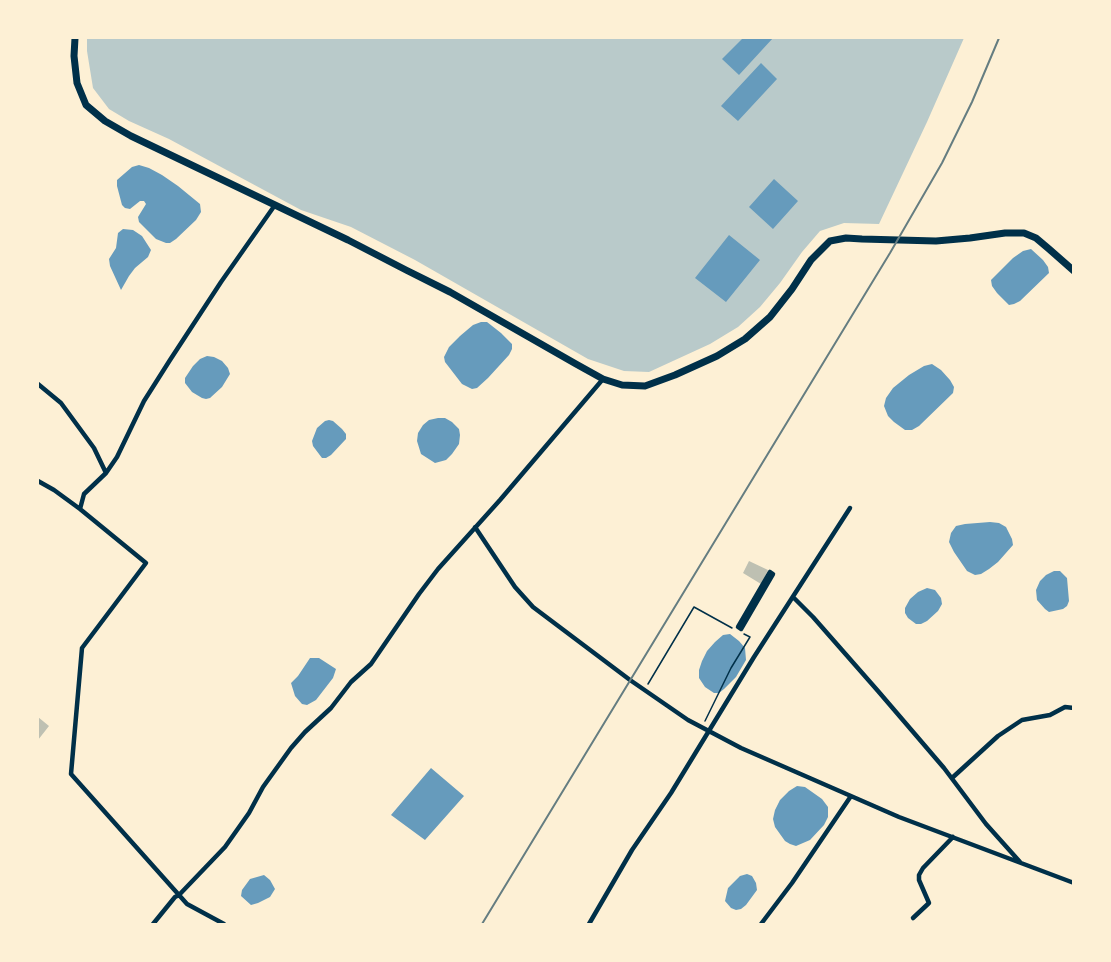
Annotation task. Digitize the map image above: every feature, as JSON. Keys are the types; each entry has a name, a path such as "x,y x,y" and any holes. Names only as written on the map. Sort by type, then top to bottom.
{"main road":[{"path":"75,38 77,83 86,105 105,121 131,136 348,240 450,292 603,379 622,385 645,386 675,375 717,356 745,339 770,317 811,260 830,242 846,238 936,241 1024,233 1036,238 1074,271"}],"street":[{"path":"80,509 84,494 106,473 117,457 144,401 221,282 276,205"},
{"path":"153,924 175,897 225,847 291,747 331,708 351,682 371,664 438,569 603,379"},
{"path":"38,384 61,403 94,448 106,473"},
{"path":"38,481 80,509 146,563 82,648 71,774 187,904 224,924"},
{"path":"589,924 632,850 671,793 850,508"},
{"path":"475,527 515,587 533,607 630,680 688,720 782,767 912,822 1074,883"},
{"path":"770,572 773,574 741,629 737,630 759,590 770,572"},
{"path":"793,597 878,691 952,778 986,824 1022,864"},
{"path":"952,778 998,736 1022,720 1050,715 1065,707 1074,708"},
{"path":"761,924 851,796"},
{"path":"913,918 929,903 919,875 953,837"}],"path":[{"path":"648,684 694,607 750,637 731,668 702,728"}],"shaded area":[{"path":"87,38 964,38 879,224 844,223 820,231 760,307 738,327 710,344 649,372 624,371 588,359 415,260 351,227 301,210 169,139 129,121 109,109 93,88"}],"water":[{"path":"743,38 773,38 739,75 722,59"},
{"path":"761,63 777,79 738,121 721,106"},
{"path":"139,165 162,175 200,204 201,212 196,220 170,243 156,239 139,222 138,217 146,204 144,201 140,201 130,209 122,205 117,180 132,167"},
{"path":"774,179 798,201 773,229 749,207"},
{"path":"123,229 133,230 142,236 151,250 148,257 129,276 121,290 109,259 116,248 118,233"},
{"path":"729,235 760,260 726,302 695,278"},
{"path":"1031,249 1043,260 1049,273 1020,301 1009,305 997,293 991,280 1013,258"},
{"path":"487,322 501,333 512,344 512,349 488,378 477,388 472,389 462,384 445,362 444,357 449,347 460,336 473,325"},
{"path":"207,356 222,361 230,374 222,387 206,399 192,392 185,383 185,378 200,359"},
{"path":"932,364 950,380 954,387 953,393 919,426 912,430 905,430 888,416 884,406 886,398 893,388 909,375"},
{"path":"445,418 452,422 459,429 460,435 459,444 452,454 446,460 435,463 421,454 417,441 418,433 423,425 429,420"},
{"path":"329,420 342,429 346,434 346,439 331,455 322,458 312,441 317,428"},
{"path":"990,522 1006,527 1013,545 998,562 981,574 975,575 967,571 954,552 949,542 951,533 956,526"},
{"path":"1054,571 1060,571 1067,578 1069,601 1063,609 1049,612 1037,600 1036,590 1040,581"},
{"path":"927,588 935,590 942,604 927,621 916,624 908,618 905,608 910,599"},
{"path":"730,634 745,648 746,660 736,677 719,693 714,693 705,687 699,678 699,670 707,651 723,635"},
{"path":"310,658 319,658 336,669 333,678 316,700 307,705 302,704 295,696 291,683"},
{"path":"431,768 464,796 425,840 391,815"},
{"path":"797,786 805,787 822,799 828,807 828,817 810,840 796,846 785,841 775,827 773,819 780,800"},
{"path":"747,874 752,876 757,890 746,905 736,910 725,901 728,888 740,876"},
{"path":"264,875 275,889 270,897 251,905 241,896 242,890 250,879"}],"building":[{"path":"749,561 768,570 761,584 743,573"},
{"path":"38,717 49,726 38,740"}],"railway":[{"path":"482,924 890,253 942,163 972,102 999,38"}]}
